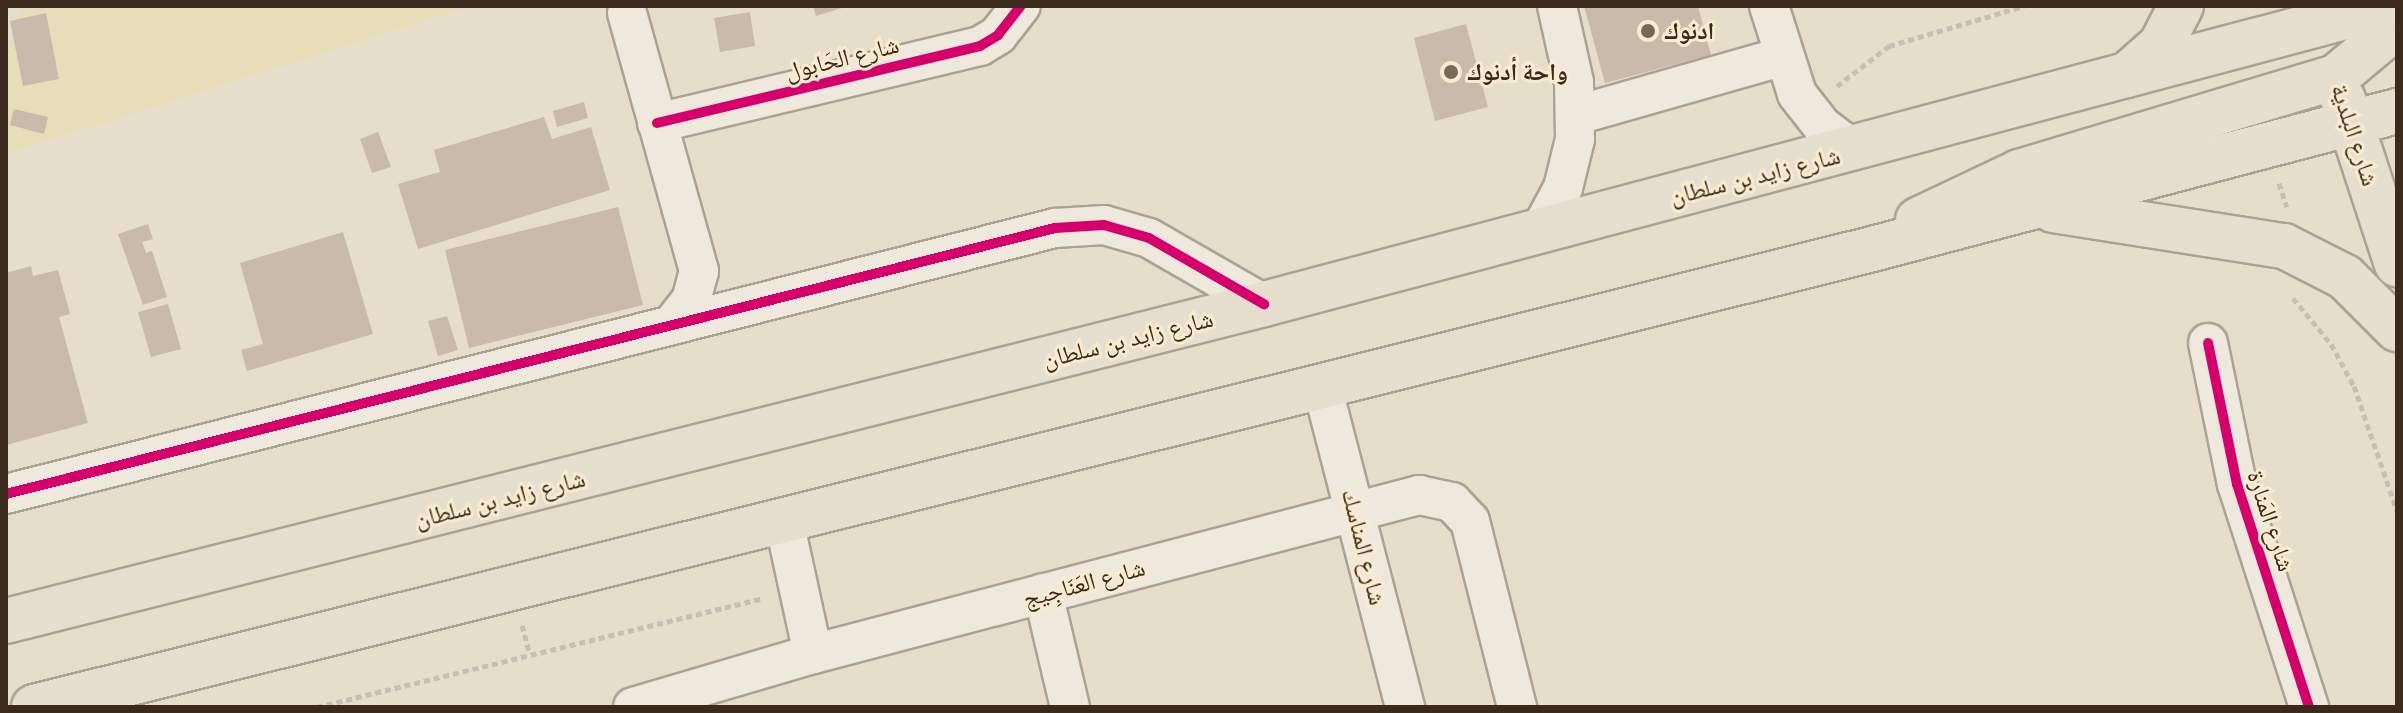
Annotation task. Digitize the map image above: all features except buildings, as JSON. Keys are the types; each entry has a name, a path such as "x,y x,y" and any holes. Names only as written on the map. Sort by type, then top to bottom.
{"main road":[{"path":"2124,77 2161,45 2181,6"},
{"name":"شارع زايد بن سلطان","path":"6,621 1264,304 1854,150 2124,77 2316,16 2384,52"},
{"name":"شارع البلدية","path":"2316,16 2384,52 2351,124 2397,264"},
{"path":"1876,248 1945,204 2019,172 2384,52"},
{"path":"34,707 1876,248 2351,124"},
{"path":"2035,207 2284,246 2345,277 2397,329"}],"street":[{"name":"شارع الحَابول","path":"657,123 980,46 998,35 1021,6"},
{"path":"1540,231 1563,188 1577,115 1557,6"},
{"path":"1769,6 1781,57 1809,111 1854,150"},
{"path":"627,13 699,271 691,300 673,323"},
{"path":"1577,115 1781,57"},
{"path":"6,494 673,323 1079,224 1149,238 1264,304"},
{"path":"699,271 748,305"},
{"name":"شارع المَنارة","path":"2208,343 2237,484 2309,707"},
{"name":"شارع المناسك","path":"1322,386 1405,707"},
{"name":"شارع العَنَاجِيج","path":"633,707 813,654 1419,495 1436,496 1462,510 1475,535 1517,707"},
{"path":"784,521 813,654"},
{"path":"1043,593 1070,707"}],"path":[{"path":"1809,111 1889,46 2024,6"},
{"path":"317,707 799,589"}],"shaded area":[{"path":"21,6 472,6 6,154 6,57"}],"cycle path":[{"path":"657,123 980,46 998,35 1021,6"},
{"path":"6,494 1055,228 1104,225 1149,238 1264,304"},
{"path":"2208,343 2237,484 2309,707"}],"place":[{"name":"ادنوك","path":"1648,31"},
{"name":"واحة أدنوك","path":"1451,72"}]}
